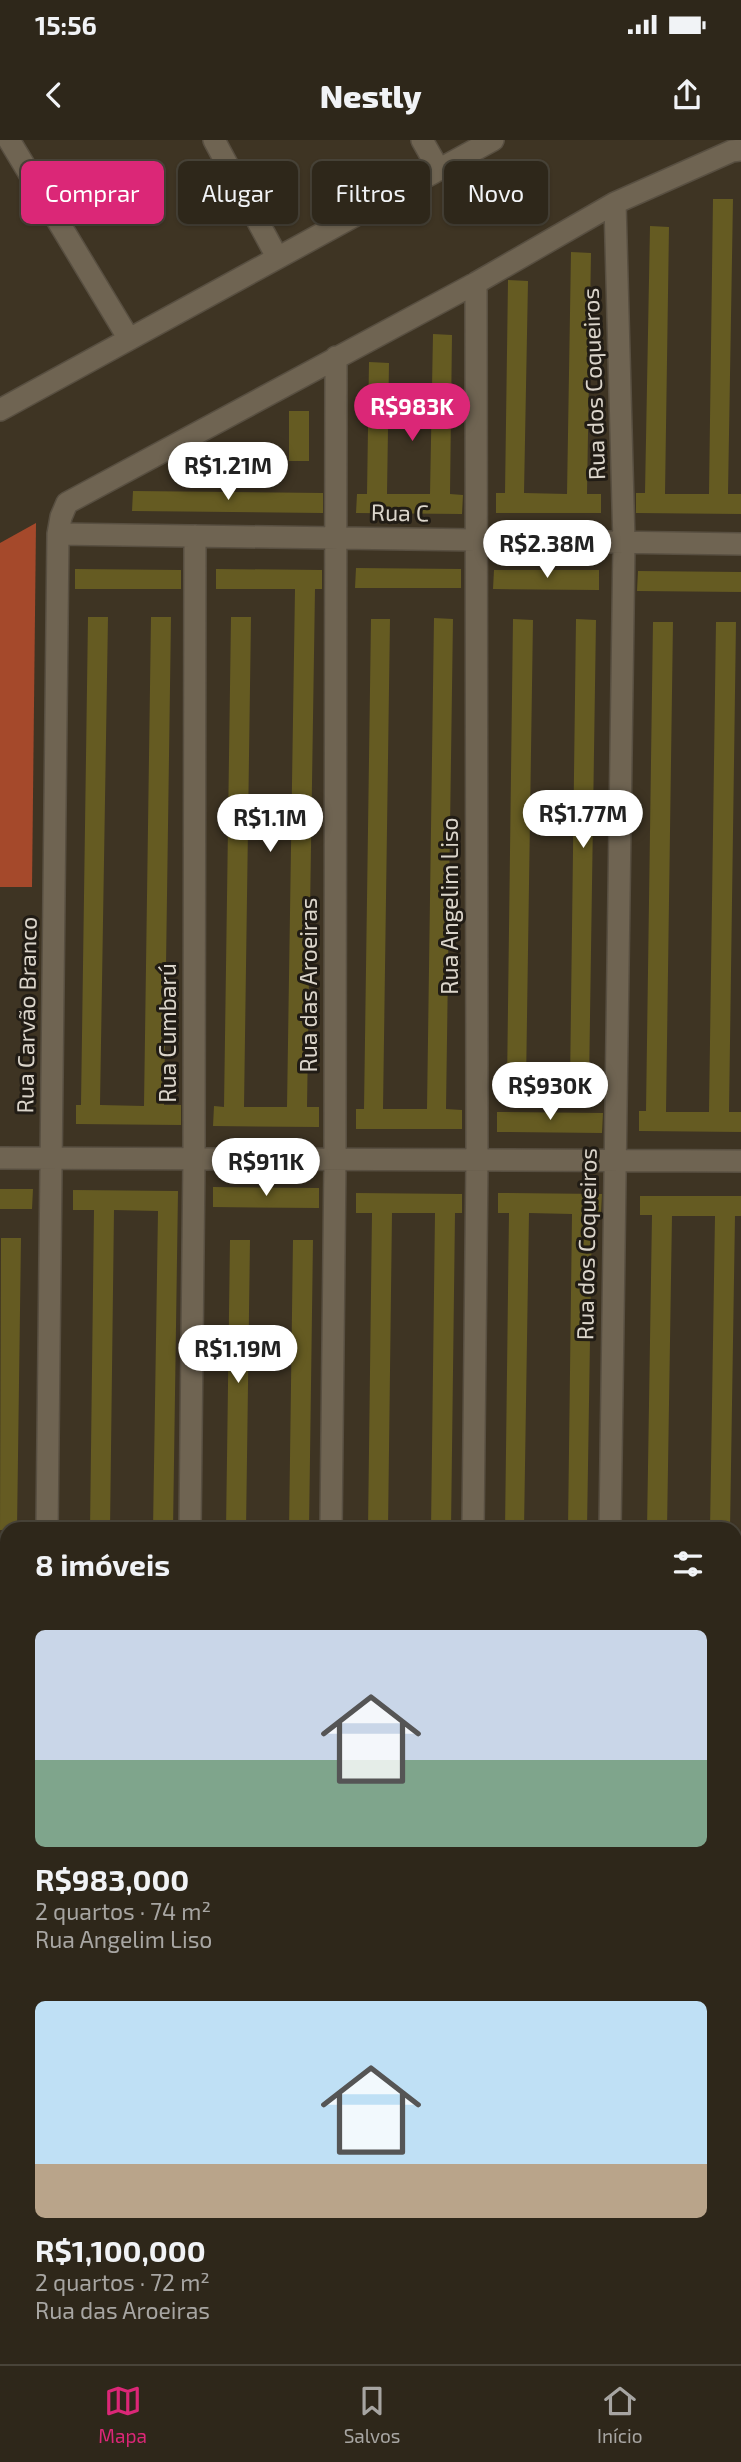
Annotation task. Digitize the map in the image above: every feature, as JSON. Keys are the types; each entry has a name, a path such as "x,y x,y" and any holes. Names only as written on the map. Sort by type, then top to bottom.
{"street":[{"path":"9,140 129,339"},
{"path":"214,140 277,257"},
{"path":"422,140 439,170"},
{"path":"0,410 493,140"},
{"path":"336,357 477,283 615,204 732,151 741,150"},
{"name":"Rua dos Coqueiros","path":"610,1522 624,543 615,204"},
{"name":"Rua Angelim Liso","path":"473,1522 477,1160 477,283"},
{"name":"Rua Carvão Branco","path":"47,1522 58,534 61,517 67,503 336,357"},
{"name":"Rua das Aroeiras","path":"331,1522 335,1160 336,357"},
{"name":"Rua C","path":"58,534 741,544"},
{"name":"Rua Cumbarú","path":"190,1522 194,1159 195,536"},
{"path":"0,1158 741,1161"}],"shaded area":[{"path":"36,523 32,887 0,887 0,543"}],"building":[{"path":"713,199 733,199 728,494 741,494 741,514 636,513 636,493 645,493 650,226 669,227 665,494 709,494"},
{"path":"571,252 591,253 587,494 601,494 601,513 496,513 496,493 505,493 508,280 528,281 524,493 567,494"},
{"path":"433,334 452,335 450,494 463,495 462,514 356,513 357,494 367,494 369,362 389,363 387,494 430,494"},
{"path":"289,411 309,411 309,461 289,461"},
{"path":"133,491 323,493 323,513 132,511"},
{"path":"356,568 461,569 461,588 355,588"},
{"path":"75,569 181,570 181,589 75,589"},
{"path":"216,569 322,570 322,589 315,589 307,1107 319,1107 319,1127 213,1126 214,1106 224,1107 231,617 251,617 244,1107 287,1107 295,589 216,589"},
{"path":"494,570 599,570 599,590 493,589"},
{"path":"638,571 741,572 741,592 637,591"},
{"path":"88,617 108,617 100,1105 144,1106 151,617 171,617 164,1105 181,1105 181,1125 76,1124 76,1105 81,1105"},
{"path":"434,618 453,619 446,1109 462,1110 462,1129 356,1129 356,1109 364,1109 371,619 390,619 383,1109 427,1109"},
{"path":"513,619 533,620 526,1084 507,1084"},
{"path":"576,619 596,620 589,1084 570,1084"},
{"path":"653,622 673,622 666,1112 709,1112 716,622 736,622 729,1112 741,1112 741,1132 639,1131 639,1111 646,1111"},
{"path":"497,1112 603,1113 602,1133 497,1132"},
{"path":"213,1187 319,1188 319,1208 213,1207"},
{"path":"0,1189 33,1189 32,1209 0,1209"},
{"path":"73,1190 178,1191 173,1522 153,1522 158,1211 114,1210 110,1522 90,1522 94,1210 73,1210"},
{"path":"356,1193 462,1194 462,1213 455,1213 451,1522 431,1522 435,1213 392,1213 388,1522 368,1522 372,1213 356,1213"},
{"path":"498,1193 602,1194 601,1214 592,1213 587,1522 568,1522 572,1214 529,1213 524,1522 505,1522 509,1213 498,1213"},
{"path":"640,1196 741,1196 741,1216 735,1216 730,1522 710,1522 715,1216 672,1216 667,1522 647,1522 652,1215 640,1215"},
{"path":"1,1238 21,1238 17,1522 0,1522"},
{"path":"230,1240 250,1240 246,1522 226,1522"},
{"path":"293,1240 313,1240 309,1522 289,1522"}]}
